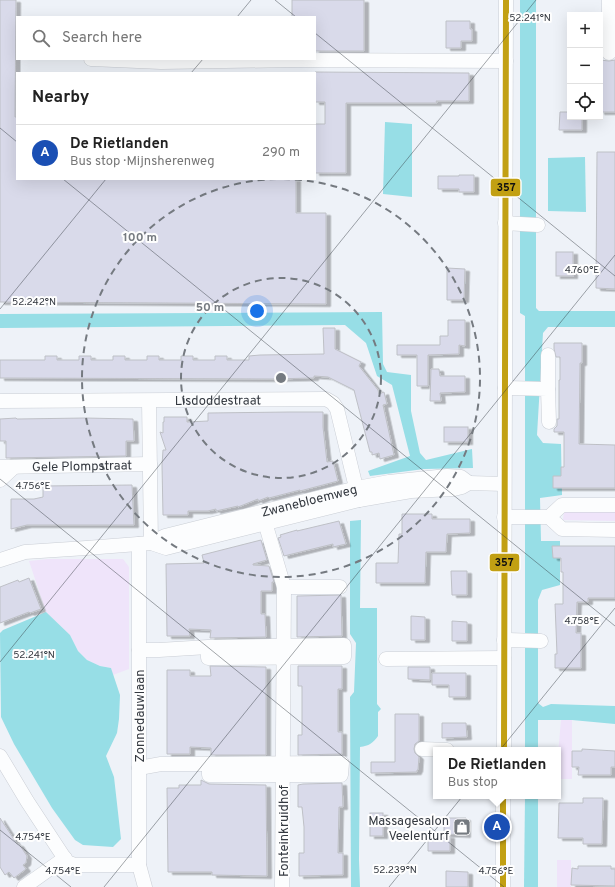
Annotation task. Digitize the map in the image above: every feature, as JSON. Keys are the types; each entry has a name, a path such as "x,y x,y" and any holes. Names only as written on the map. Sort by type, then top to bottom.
{"street":[{"path":"504,747 504,640 510,516 504,484 511,388 512,223 506,61 506,0"},
{"path":"609,0 609,53"},
{"path":"114,60 161,62 297,60 506,61"},
{"path":"512,223 538,225"},
{"path":"548,355 546,388 548,422"},
{"path":"511,388 546,388"},
{"name":"Lisdoddestraat","path":"0,401 326,399 333,403 337,409 358,494"},
{"name":"Zonnedauwlaan","path":"145,887 139,865 139,650 150,464 150,401"},
{"name":"Gele Plompstraat","path":"0,467 150,464"},
{"name":"Gele Plompstraat","path":"0,480 14,467"},
{"name":"Zwanebloemweg","path":"0,560 25,552 145,544 166,548 263,518 358,494 454,489 469,483 504,484"},
{"path":"547,517 562,505 615,505"},
{"path":"510,516 547,517 562,529 615,530"},
{"name":"Fonteinkruidhof","path":"263,518 284,587 282,887"},
{"path":"284,587 340,587"},
{"path":"504,640 541,641"},
{"path":"139,650 208,647 284,652"},
{"path":"386,659 504,658"},
{"path":"422,749 433,749"},
{"path":"0,756 68,862 75,865 139,865"},
{"path":"139,768 161,764 209,764 283,769"},
{"path":"503,799 503,887"},
{"path":"24,887 65,858"}],"shaded area":[{"path":"564,510 615,511 615,521 563,520"},
{"path":"48,559 123,559 129,567 129,669 113,675 111,668 100,666 87,660 78,651 70,635 46,612 29,561"},
{"path":"561,720 572,720 572,779 561,779 561,747 559,747"},
{"path":"557,860 571,860 571,887 557,887"}],"water":[{"path":"520,0 536,0 536,308 539,311 615,311 615,327 548,327 543,333 537,435 543,443 561,444 562,495 540,498 541,541 560,541 560,585 542,590 538,600 538,703 543,707 551,704 615,706 615,724 572,720 538,720 538,747 525,747 525,316 520,313"},
{"path":"385,122 412,124 412,197 383,194"},
{"path":"585,157 586,212 548,211 548,158"},
{"path":"382,312 383,364 387,372 411,375 411,411 420,453 426,460 472,449 473,468 424,469 370,476 368,471 410,456 392,385 377,376 366,343 345,325 0,328 0,314"},
{"path":"361,520 360,608 377,608 377,704 381,709 378,712 378,736 370,744 360,747 360,887 351,887 350,697 354,692 356,643 350,634 350,521"},
{"path":"46,612 70,635 78,651 87,660 100,666 111,668 120,695 117,733 106,756 114,777 121,839 113,847 83,845 75,840 52,808 14,744 1,717 0,633 3,630"},
{"path":"525,799 538,799 538,887 524,887"}],"building":[{"path":"0,0 16,0 16,180 296,180 296,213 326,213 326,304 0,302"},
{"path":"292,0 364,0 364,51 316,51 316,16 292,16"},
{"path":"446,21 470,21 472,41 461,41 461,48 446,48"},
{"path":"603,60 615,60 615,112 603,112"},
{"path":"316,72 469,73 469,101 436,101 437,103 346,103 346,173 316,173 316,124 325,124 325,102 316,102"},
{"path":"560,112 567,112 567,120 582,120 582,130 559,130"},
{"path":"597,152 615,152 615,289 596,288"},
{"path":"474,175 474,192 459,192 459,189 438,189 438,176"},
{"path":"556,252 573,252 573,276 556,276"},
{"path":"447,268 465,269 464,300 447,300"},
{"path":"448,320 465,320 465,346 459,345 459,354 428,355 428,386 417,386 417,355 397,355 397,345 440,345 440,336 448,336"},
{"path":"323,328 335,328 335,349 361,362 359,366 378,390 379,394 384,392 387,404 383,405 394,455 380,459 379,453 372,455 354,390 328,377 314,376 314,378 272,379 0,378 0,360 45,360 45,356 57,356 57,360 79,360 79,356 91,356 91,360 113,360 113,356 125,356 125,360 147,360 147,356 159,356 159,360 181,360 181,356 193,356 193,360 215,360 215,356 227,356 227,360 249,360 249,356 260,355 324,354"},
{"path":"554,343 582,343 582,363 580,363 579,444 615,445 615,488 553,488 553,476 561,476 561,467 564,467 564,432 554,432 554,429 557,426 557,419 559,419 560,357 556,357"},
{"path":"431,369 439,369 440,376 465,376 465,392 440,393 441,401 430,401"},
{"path":"323,412 327,462 333,461 338,481 300,491 268,497 258,501 258,499 238,507 216,511 216,509 208,511 188,511 188,515 163,515 162,465 163,450 166,450 160,432 163,433 164,417 187,417 187,422 208,421 208,413"},
{"path":"0,419 133,419 134,441 126,441 126,456 6,458 6,441 0,441"},
{"path":"444,427 468,427 468,442 444,442"},
{"path":"132,485 134,525 27,525 11,529 11,499 34,499 43,497 43,486"},
{"path":"402,514 432,514 432,519 470,519 470,533 447,534 446,552 426,552 425,583 376,583 376,563 398,563 399,534 402,534"},
{"path":"339,521 346,544 333,547 333,544 284,556 278,538 281,537 280,535"},
{"path":"261,540 267,560 253,565 269,566 274,582 272,582 272,591 261,591 261,614 265,614 266,637 210,638 211,630 189,629 190,636 167,636 166,564 204,563 202,555"},
{"path":"552,546 615,546 615,598 588,598 588,602 577,602 576,633 581,633 581,668 555,668 555,654 557,654 555,604 563,604 563,572 561,572 561,558 553,558"},
{"path":"451,571 467,571 467,595 452,595"},
{"path":"29,578 41,609 0,623 0,587 18,580 19,582"},
{"path":"341,595 342,636 297,637 297,596"},
{"path":"411,616 425,617 425,640 411,640"},
{"path":"452,621 467,622 467,641 452,641"},
{"path":"210,666 266,667 266,755 211,755 211,748 190,747 190,754 167,754 167,670 190,670 190,676 211,676"},
{"path":"298,666 342,666 342,689 338,689 338,732 342,732 342,754 298,755 298,735 302,735 302,686 298,686"},
{"path":"408,667 430,667 430,680 408,679"},
{"path":"432,673 466,673 466,697 449,697 449,685 432,685"},
{"path":"395,714 419,714 419,741 415,744 414,749 415,753 419,757 418,770 417,772 371,773 371,762 395,762"},
{"path":"442,723 466,723 467,737 442,738"},
{"path":"582,749 615,751 615,767 611,767 611,775 578,775 579,767 572,767 572,751 582,751"},
{"path":"201,780 209,784 266,785 267,876 212,875 212,872 168,872 167,788 179,788 179,785 201,785"},
{"path":"342,783 343,807 339,807 338,853 343,853 343,875 299,876 299,853 304,853 304,827 302,807 298,807 298,785"},
{"path":"583,798 603,798 602,844 583,844 583,838 558,838 559,803 583,803"},
{"path":"370,813 383,813 383,836 370,836"},
{"path":"0,818 17,844 19,844 27,856 26,863 23,865 26,869 14,878 9,872 5,875 0,867"},
{"path":"444,818 466,818 466,835 444,834"},
{"path":"428,835 450,836 450,851 428,851"},
{"path":"578,866 611,866 611,869 615,869 615,886 571,885 572,868 578,869"},
{"path":"446,871 468,872 468,887 446,887"}],"transit line":[{"name":"357","path":"504,747 506,0"},
{"name":"357","path":"503,799 503,887"}],"place":[{"name":"Massagesalon Veelenturf","path":"462,827"},
{"name":"De Rietlanden","path":"497,827"}]}
